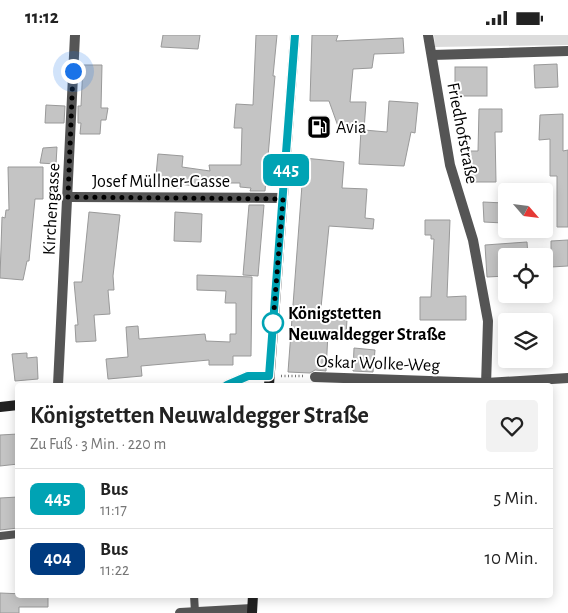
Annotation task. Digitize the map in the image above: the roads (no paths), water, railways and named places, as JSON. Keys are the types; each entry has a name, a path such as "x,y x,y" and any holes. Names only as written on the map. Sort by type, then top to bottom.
{"main road":[{"path":"232,383 248,376 269,380 295,35"},
{"path":"0,407 15,405"},
{"path":"252,611 253,598"}],"street":[{"name":"Kirchengasse","path":"58,383 75,35"},
{"name":"Friedhofstraße","path":"428,35 450,165 473,240 488,321 486,383"},
{"path":"432,55 568,51 568,55"},
{"name":"Josef Müllner-Gasse","path":"68,197 283,199"},
{"name":"Oskar Wolke-Weg","path":"315,377 462,383"},
{"name":"Oskar Wolke-Weg","path":"500,383 568,378"},
{"path":"180,613 252,611"}],"lane":[{"path":"0,536 15,534"},
{"path":"194,598 195,612"}],"place":[{"name":"Avia","path":"319,127"},
{"name":"Königstetten Neuwaldegger Straße","path":"273,323"}]}
